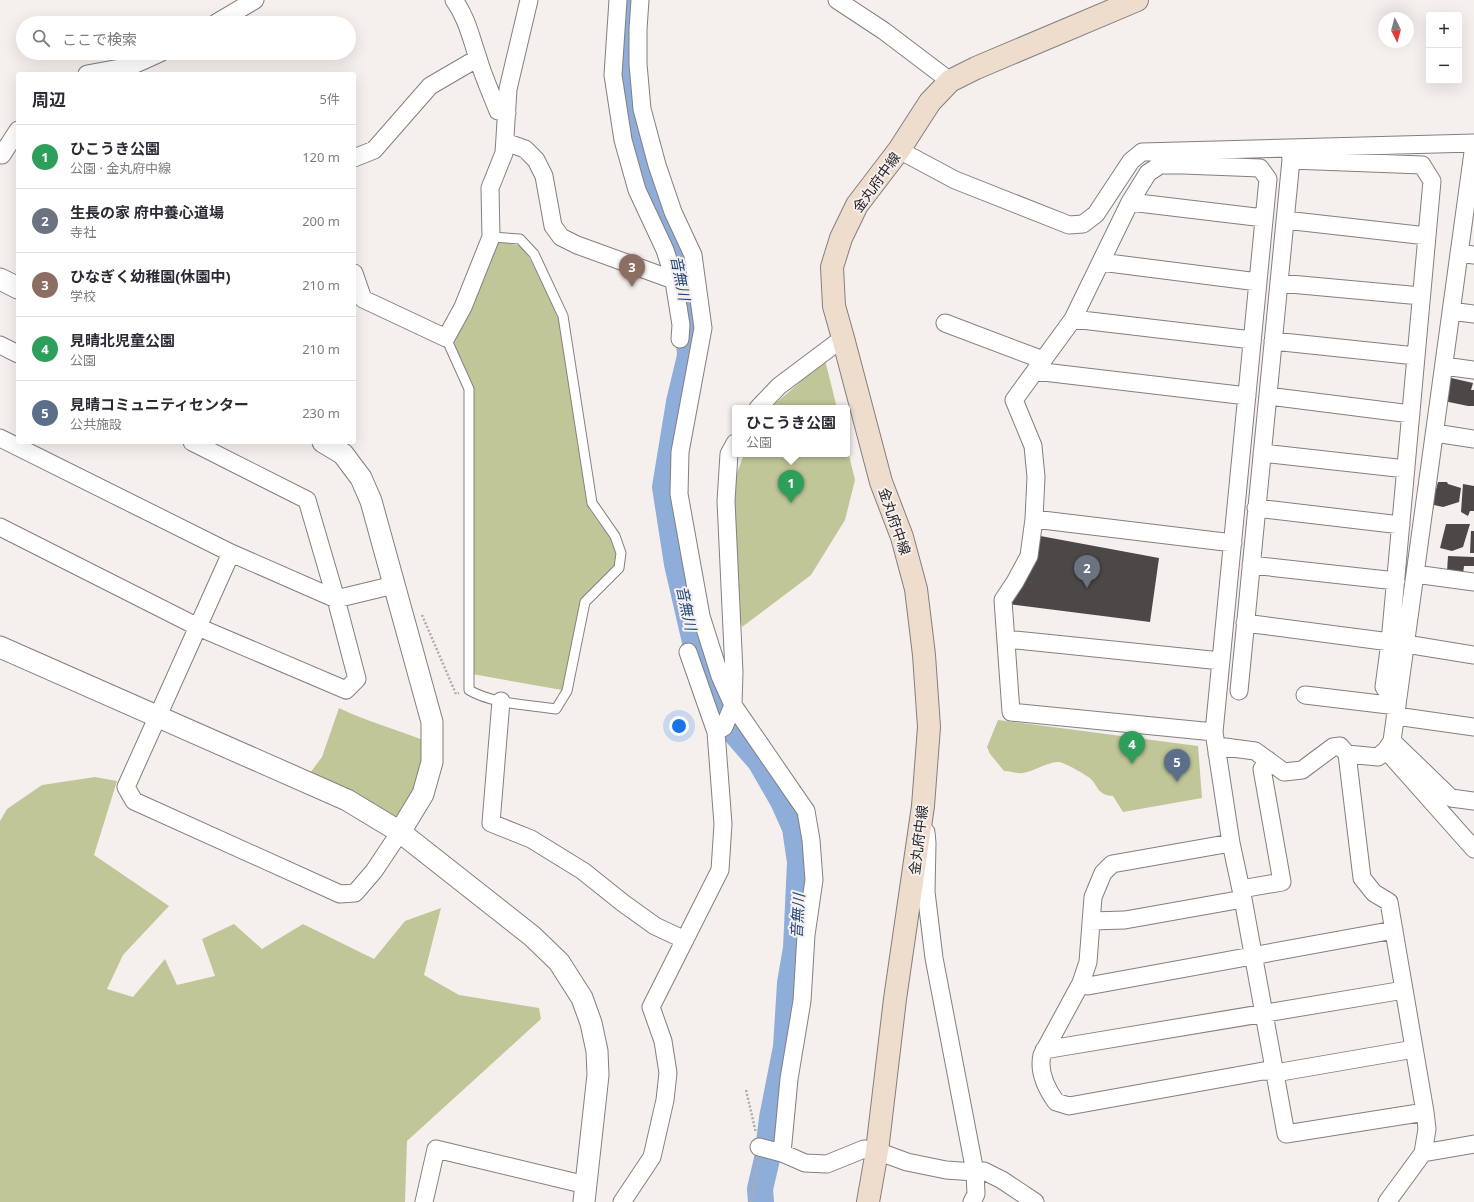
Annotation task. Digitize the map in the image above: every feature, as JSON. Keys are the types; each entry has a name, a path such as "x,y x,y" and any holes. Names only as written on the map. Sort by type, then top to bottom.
{"main road":[{"name":"金丸府中線","path":"868,1202 877,1150 895,999 923,806 929,727 924,655 916,589 902,537 881,482 834,306 832,267 841,238 857,204 899,150 930,102 950,81 976,68 1137,0"}],"street":[{"path":"228,16 255,0"},
{"path":"454,0 460,7 469,28 478,58 498,111 507,113"},
{"path":"356,279 363,299 446,338 463,307 491,237 490,188 504,153 508,89 529,0"},
{"path":"618,0 613,75 623,140 637,190 665,250 673,275 681,325 680,339"},
{"path":"640,0 638,64 642,109 657,165 673,212 693,255 703,328 680,452 679,494 701,616 720,676 733,705 806,811 812,840 814,880 806,935 802,1001 789,1079 782,1153"},
{"path":"838,0 884,31 950,81"},
{"path":"356,157 374,150 430,86 478,58"},
{"path":"99,72 131,66 144,60"},
{"path":"2,155 16,133"},
{"path":"505,142 525,149 536,160 544,176 553,226 561,237 577,245 668,278 673,275"},
{"path":"1214,732 1011,712 1003,600 1029,556 1034,519 1036,477 1033,446 1014,400 1073,319 1130,202 1148,173 1160,165 1183,157 1291,154 1474,144 1467,254 1451,311 1415,574 1398,643 1384,688 1397,711 1389,746 1378,757 1347,754"},
{"path":"899,150 955,180 1069,225 1083,224 1096,214 1131,161 1142,152 1260,168 1268,179 1214,732 1231,843 1242,894 1286,1134 1425,1112"},
{"path":"1239,691 1291,154"},
{"path":"1291,154 1422,165 1432,181 1396,581 1398,643"},
{"path":"1130,202 1264,218"},
{"path":"1285,220 1427,236"},
{"path":"1101,262 1258,282"},
{"path":"0,280 16,287"},
{"path":"1279,283 1421,296"},
{"path":"1451,311 1474,314"},
{"path":"1073,319 1252,340"},
{"path":"945,323 1039,366 1247,396"},
{"path":"761,405 779,386 843,338"},
{"path":"1273,341 1416,356"},
{"path":"0,345 16,353"},
{"path":"1444,366 1474,370"},
{"path":"1268,396 1411,414"},
{"path":"1435,432 1474,439"},
{"path":"0,438 231,553 336,599 394,585"},
{"path":"0,527 198,626 346,690 357,679 336,599 307,500 196,444"},
{"path":"231,553 126,787 134,801 340,894 355,893 374,871 423,794 432,762 432,722 371,501 361,478 343,454 326,444"},
{"path":"720,730 733,705 734,672 726,501 729,454 732,448"},
{"path":"1262,453 1406,469"},
{"path":"1256,508 1401,525"},
{"path":"1034,519 1233,543"},
{"path":"1250,565 1396,581"},
{"path":"1415,574 1474,582"},
{"path":"1245,623 1398,643 1474,655"},
{"path":"1006,639 1221,661"},
{"path":"0,647 347,800 400,832 532,936 559,962 582,998 591,1023 597,1051 598,1075 585,1193 436,1149 424,1202"},
{"path":"622,1202 652,1158 665,1100 668,1073 663,1041 651,1007 720,870 723,824 720,730 688,652"},
{"path":"1305,695 1397,711 1474,727"},
{"path":"501,700 490,823 531,839 583,870 623,903 655,926 685,940"},
{"path":"1217,754 1224,747 1255,751 1284,772 1302,770 1332,748 1340,746 1347,754 1362,878 1374,893 1389,902 1427,1129 1423,1153 1387,1202"},
{"path":"1389,746 1451,798 1474,801"},
{"path":"1389,746 1474,849"},
{"path":"1092,921 1125,920 1242,894 1282,882 1262,769 1268,760"},
{"path":"923,806 927,843 926,892 934,958 975,1172 976,1194 972,1202"},
{"path":"1231,843 1112,864 1103,873 1093,897 1088,962 1081,983 1044,1050 1040,1064 1047,1088 1056,1102 1069,1106 1262,1071 1281,1072 1414,1049"},
{"path":"1081,983 1088,986 1394,930"},
{"path":"1044,1050 1404,990"},
{"path":"1423,1153 1474,1144"},
{"path":"759,1147 782,1153 805,1163 827,1164 864,1149 877,1150 907,1162 946,1170 975,1172 984,1171 1035,1202"}],"lane":[{"path":"446,338 469,389 469,690 478,695 556,709 568,691 585,602 619,568 621,553 615,536 592,503 563,316 534,254 520,239 491,237"}],"path":[{"path":"421,614 456,694 469,690"}],"green space":[{"path":"494,241 523,246 561,317 590,510 616,547 615,566 582,600 562,690 472,674 474,387 451,337"},
{"path":"825,360 836,405 774,405"},
{"path":"743,457 849,457 855,480 845,520 811,575 742,627 735,588 732,486"},
{"path":"339,708 423,740 421,784 399,821 310,773 322,757"},
{"path":"998,720 1198,746 1202,798 1123,812 1113,796 1102,793 1092,780 1062,763 1051,763 1023,773 1004,771 990,754 987,747"},
{"path":"95,777 117,781 94,855 169,906 123,955 107,989 133,997 165,959 177,985 215,976 202,939 234,924 262,949 303,924 374,959 405,921 441,908 424,975 459,995 539,1008 541,1019 407,1141 405,1202 0,1202 0,821 7,809 42,785"}],"building":[{"path":"1447,377 1473,383 1471,390 1474,390 1474,406 1444,401"},
{"path":"1438,482 1447,482 1448,484 1461,488 1459,502 1443,507 1434,505 1433,510 1431,509"},
{"path":"1463,484 1474,486 1474,511 1470,511 1468,516 1461,512"},
{"path":"1446,524 1470,524 1463,547 1452,551 1440,548"},
{"path":"1471,531 1474,531 1474,553 1470,553"},
{"path":"1035,535 1159,558 1150,622 1008,604"},
{"path":"1448,556 1474,557 1474,566 1464,566 1463,574 1447,572"}],"waterway":[{"name":"音無川","path":"629,0 623,69 629,127 648,195 674,240 686,285 690,356 679,402 665,487 677,564 696,646 709,682 733,730 760,761 783,801 795,828 800,862 796,948 790,983 786,1047 772,1118 767,1159 760,1189 761,1202"}],"place":[{"name":"ひなぎく幼稚園(休園中)","path":"632,287"},
{"name":"ひこうき公園","path":"791,503"},
{"name":"生長の家 府中養心道場","path":"1087,588"},
{"name":"見晴北児童公園","path":"1132,764"},
{"name":"見晴コミュニティセンター","path":"1177,782"}]}
